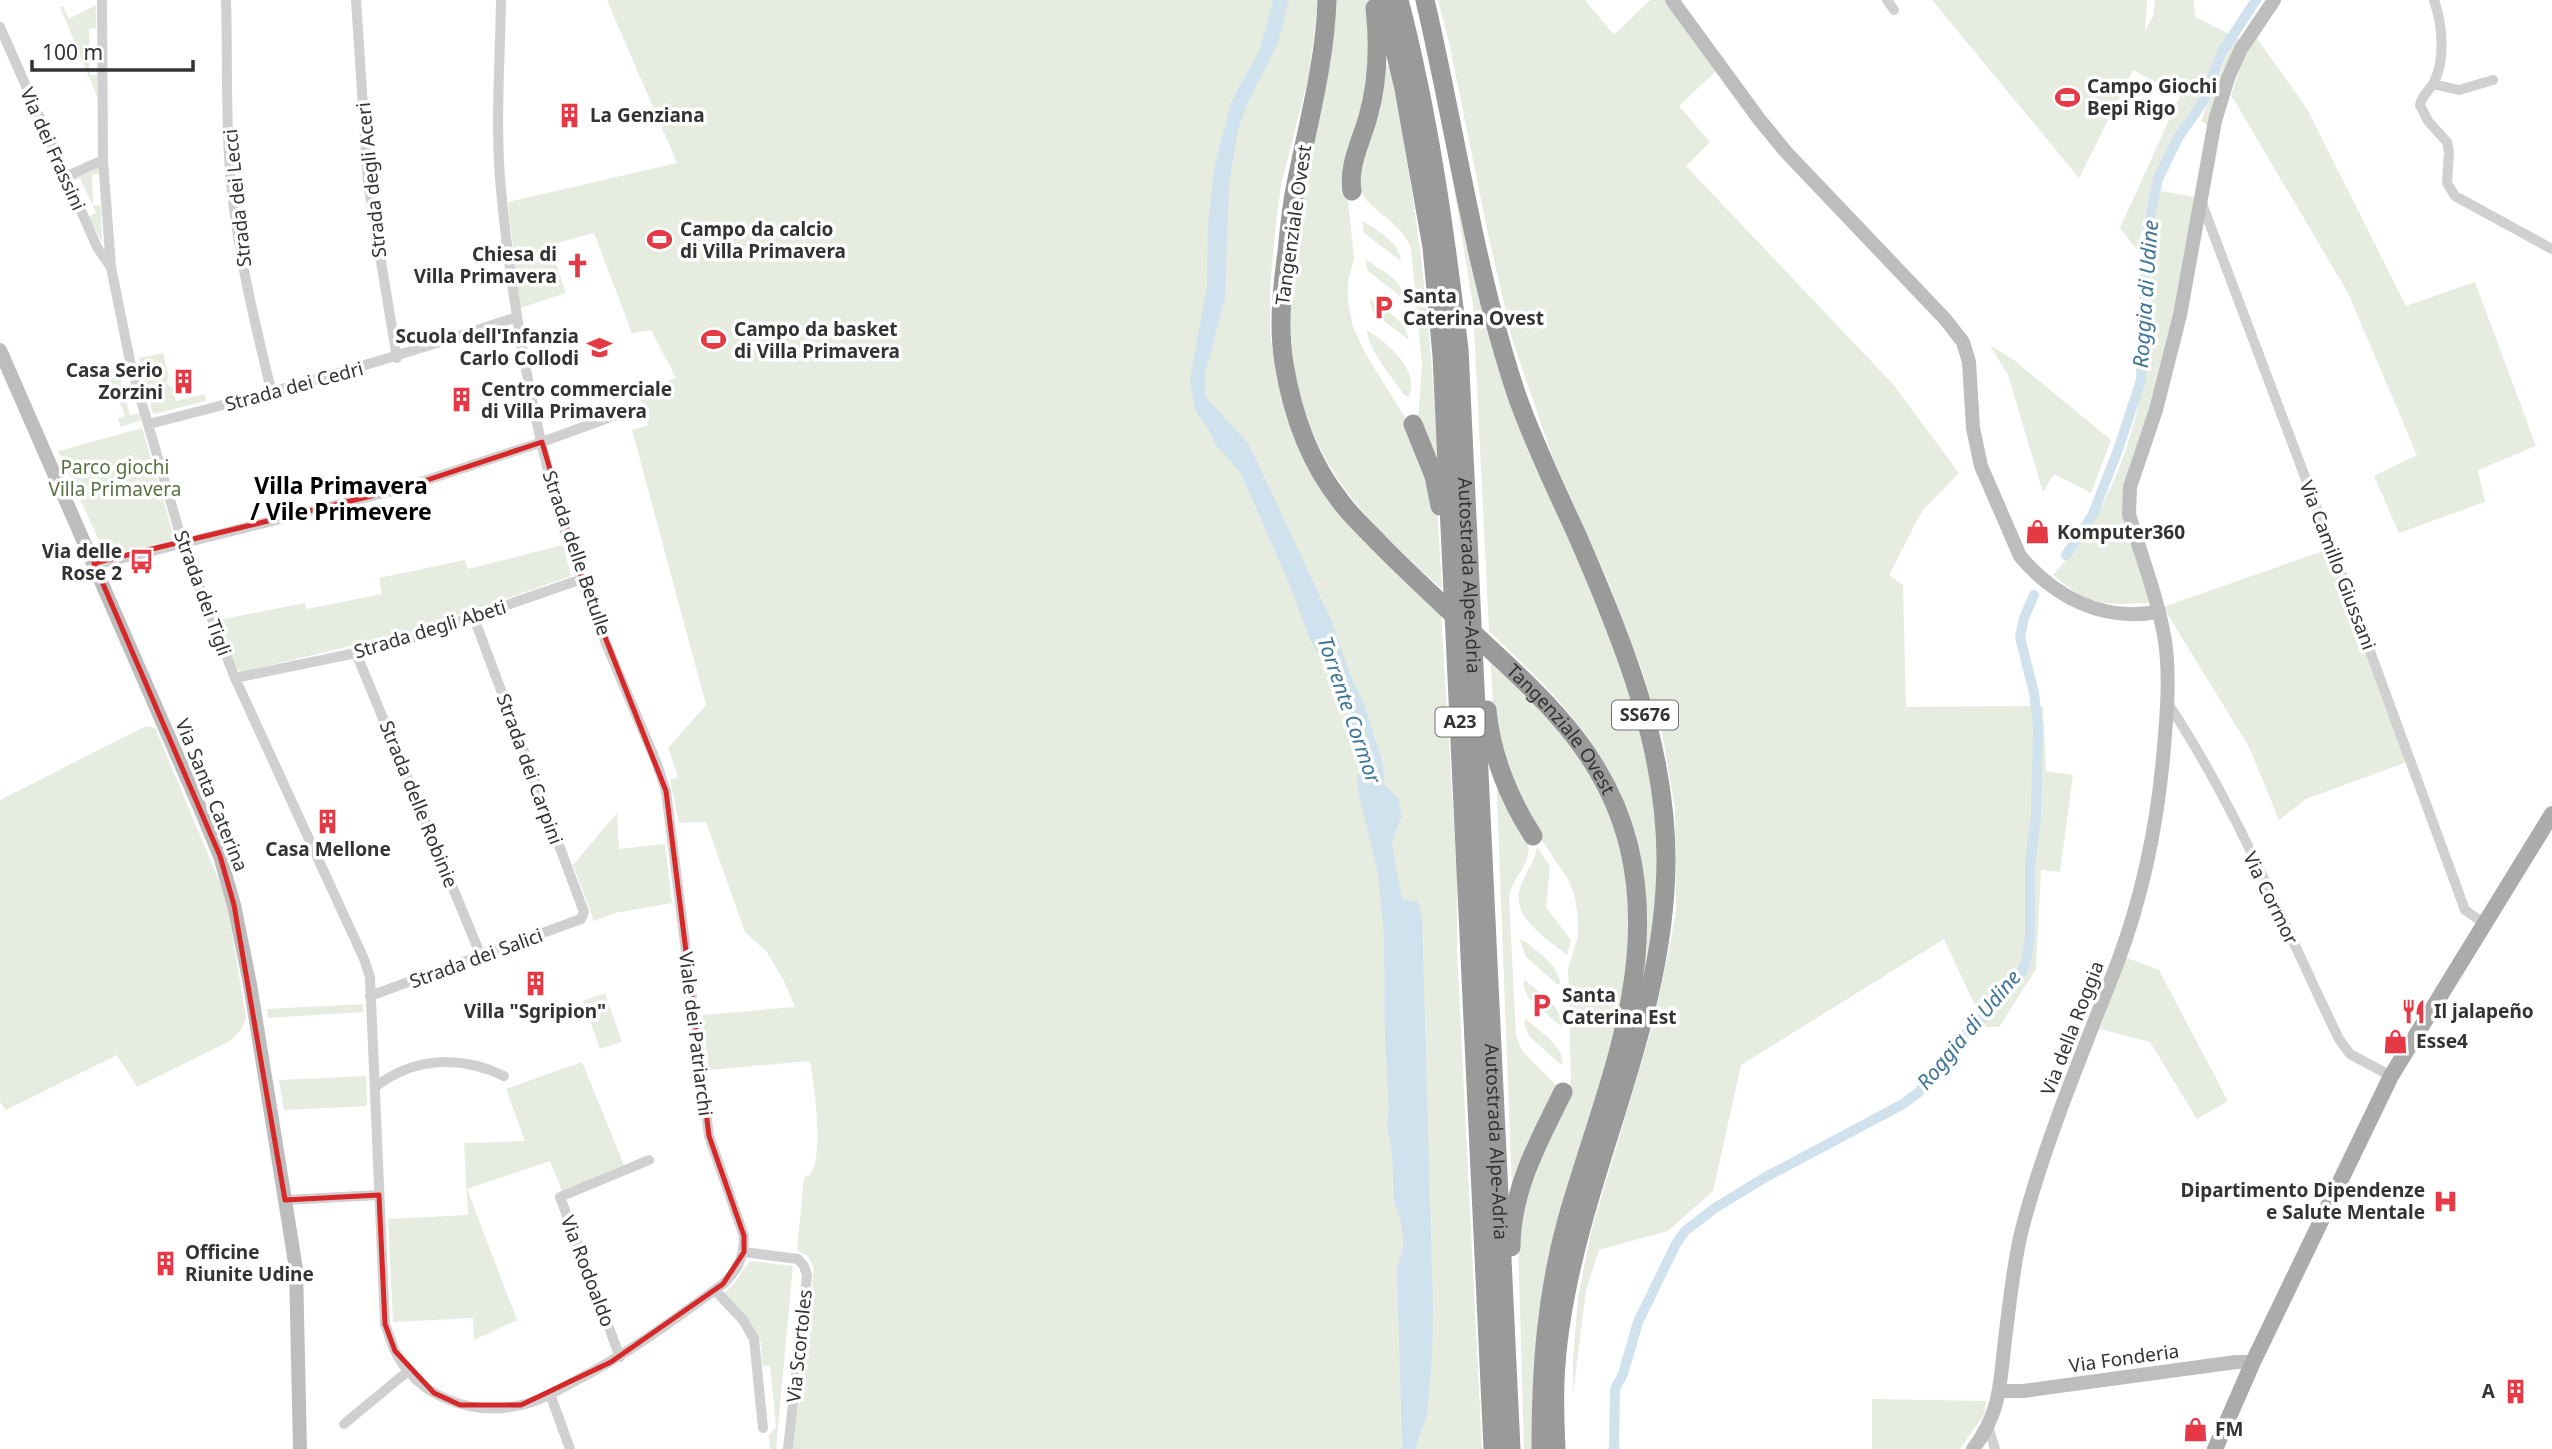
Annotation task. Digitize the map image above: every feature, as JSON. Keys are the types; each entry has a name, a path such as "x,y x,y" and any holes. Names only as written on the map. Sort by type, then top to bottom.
{"highway":[{"name":"Tangenziale Ovest","path":"1327,0 1315,93 1294,193 1281,294 1280,329 1284,364 1297,421 1322,474 1342,504 1428,591 1539,694 1569,727 1598,767 1629,846 1634,870 1638,919 1632,988 1621,1048 1567,1219 1551,1290 1543,1353 1541,1449"},
{"path":"1352,191 1352,167 1368,117 1375,80 1375,0"},
{"name":"Autostrada Alpe-Adria","path":"1384,0 1404,89 1432,247 1442,356 1493,1449"},
{"name":"Autostrada Alpe-Adria","path":"1399,0 1431,141 1459,349 1511,1449"},
{"name":"SS676","path":"1425,0 1493,318 1522,409 1626,655 1654,749 1663,802 1666,856 1662,934 1636,1050 1582,1225 1569,1277 1555,1382 1556,1449"},
{"path":"1413,424 1439,494 1443,570 1454,595"},
{"path":"1469,575 1481,614 1492,742 1508,789 1533,836"},
{"path":"1506,1363 1513,1323 1511,1237 1514,1213 1522,1182 1563,1092"}],"main road":[{"path":"2216,1449 2253,1362 2391,1076 2552,814"}],"street":[{"name":"Strada dei Tigli","path":"102,0 103,160 111,267 131,366 183,544 235,678 364,959 370,977 370,996"},
{"name":"Strada dei Lecci","path":"226,0 231,181 253,317 272,394"},
{"name":"Strada degli Aceri","path":"356,0 368,183 397,358"},
{"name":"Strada delle Betulle","path":"501,0 501,188 517,317 542,442 555,499 582,579 657,764"},
{"path":"1672,0 1786,152 1945,319 1963,342 1969,362 1973,428 1981,466 2020,556 2029,568 2082,606 2105,613 2157,612"},
{"name":"Via della Roggia","path":"1973,1449 1995,1414 2000,1391 2012,1277 2036,1180 2088,1033 2121,952 2151,845 2159,801 2167,702 2165,640 2129,514 2128,496 2157,410 2169,362 2215,121 2228,78 2241,49 2274,0"},
{"path":"2434,0 2441,38 2438,70 2433,84 2420,104 2428,121 2447,142 2447,180 2450,190 2455,196 2552,248"},
{"name":"Via dei Frassini","path":"0,27 97,247 111,267"},
{"path":"2433,84 2459,90 2493,80"},
{"path":"65,177 103,160"},
{"name":"Via Camillo Giussani","path":"2200,198 2465,910 2485,924"},
{"name":"Strada dei Cedri","path":"149,424 272,394 397,358 517,317"},
{"name":"Via Santa Caterina","path":"0,350 215,844 231,892 250,984 296,1269 300,1449"},
{"path":"94,563 100,564 183,544 400,489 630,410 639,410"},
{"name":"Strada degli Abeti","path":"235,678 409,639 582,579"},
{"name":"Strada dei Carpini","path":"474,618 584,912 581,919"},
{"name":"Strada delle Robinie","path":"356,653 481,956"},
{"name":"Via Cormor","path":"2167,702 2192,739 2216,785 2339,1039 2350,1054 2391,1076"},
{"name":"Viale dei Patriarchi","path":"657,764 666,791 709,1136 744,1236 744,1252"},
{"name":"Strada dei Salici","path":"370,996 581,919"},
{"path":"370,996 385,1324 395,1351 408,1371 434,1393 460,1405 487,1409 521,1405 550,1394 620,1357 715,1290 736,1272 744,1252"},
{"path":"375,1087 389,1077 420,1065 458,1061 487,1068 504,1076"},
{"name":"Via Rodoaldo","path":"620,1357 560,1197 649,1160"},
{"path":"285,1200 379,1195"},
{"name":"Via Scortoles","path":"744,1252 798,1259 807,1275 788,1449"},
{"path":"715,1290 743,1320 754,1339 763,1428"},
{"name":"Via Fonderia","path":"2000,1391 2023,1391 2236,1362 2253,1362"},
{"path":"344,1424 408,1371"},
{"path":"550,1394 570,1449"},
{"path":"1989,1426 1995,1449"}],"highlighted area":[{"path":"542,442 582,579 666,791 709,1136 744,1236 744,1252 723,1284 611,1362 521,1405 460,1405 434,1393 395,1351 385,1324 379,1195 285,1200 234,905 220,856 94,563 400,489"}],"green space":[{"path":"607,0 1318,0 1309,75 1281,185 1270,288 1270,335 1278,382 1291,425 1441,612 1457,874 1457,951 1482,1449 793,1449 814,1268 808,1256 797,1250 804,1177 809,1176 814,1167 816,1154 816,1103 810,1061 709,1070 702,1015 795,1007 783,979 766,951 745,932 706,822 679,823 670,780 678,777 668,748 706,705 632,430 648,425 639,394 676,378 651,330 632,333 594,233 550,245 566,293 520,308 508,202 677,163"},
{"path":"1333,0 1369,0 1372,24 1371,87 1346,182 1354,258 1348,282 1348,301 1353,327 1365,353 1411,427 1437,507 1442,589 1369,519 1338,479 1314,435 1294,365 1290,292 1293,255"},
{"path":"1438,0 1585,0 1614,35 1650,0 1666,0 1717,70 1679,106 1710,142 1686,166 1892,383 1959,473 1922,511 1889,575 1903,585 1906,707 2043,706 2046,771 2073,775 2060,872 2041,870 2036,969 1999,1027 1985,1027 1944,939 1741,1065 1713,1191 1668,1231 1599,1250 1586,1291 1573,1393 1578,1298 1591,1232 1655,1017 1676,911 1675,808 1663,738 1642,670 1606,576 1553,458 1513,342"},
{"name":"Campo Giochi Bepi Rigo","path":"1932,0 2147,0 2145,32 2153,16 2155,0 2194,0 2195,17 2229,34 2203,95 2176,135 2161,167 2149,199 2138,251 2120,228 2180,96 2133,70 2079,178"},
{"path":"96,5 96,28 89,29 90,75 97,75 97,96 60,7 63,6 69,19"},
{"path":"2234,37 2239,39 2230,57 2208,126 2201,121"},
{"path":"2256,37 2307,109 2406,306 2475,282 2536,446 2478,470 2485,502 2399,533 2374,476 2417,455 2348,293 2231,95 2243,61"},
{"path":"1389,66 1415,213 1431,361 1438,461 1418,420 1422,366 1411,248 1399,230 1367,200 1357,182 1382,67"},
{"path":"1442,113 1485,301 1624,668 1656,801 1657,888 1643,994 1639,990 1623,799 1611,774 1582,729 1547,688 1489,631 1473,306"},
{"path":"99,166 100,174 92,174 93,205 101,206 102,242 88,217 96,213 80,178 72,181 70,178"},
{"path":"2161,191 2195,197 2172,325 2156,391 2125,489 2153,598 2148,603 2107,603 2077,593 2053,575 2094,519 2124,456 2134,423 2147,354 2151,239"},
{"path":"1362,220 1392,242 1401,261 1364,233"},
{"path":"1365,259 1396,281 1405,300 1368,271"},
{"path":"1369,298 1399,321 1409,340 1373,313"},
{"path":"1367,330 1384,342 1406,367 1411,387 1409,397 1404,395 1381,363 1371,345"},
{"path":"1990,345 2014,360 2111,440 2091,493 2054,474 2043,492 2008,375"},
{"path":"163,353 169,377 166,383 173,388 176,401 205,394 206,401 153,414 139,358"},
{"path":"128,370 130,376 120,379 130,415 140,413 141,420 121,427 118,419 125,415 112,384 104,387 102,383"},
{"name":"Parco giochi Villa Primavera","path":"142,428 175,540 106,556 58,451"},
{"path":"563,545 571,576 414,631 241,672 236,668 218,620 305,603 307,609 382,594 379,578 465,560 468,569"},
{"path":"2323,551 2331,557 2407,762 2306,799 2279,820 2249,747 2163,607"},
{"path":"1490,655 1589,761 1623,846 1632,939 1537,1449 1524,1449 1518,1243 1523,1200 1571,1081 1568,968 1578,936 1578,919 1569,881 1525,815 1509,777 1493,704"},
{"path":"146,726 155,728 226,897 246,1018 241,1030 230,1041 137,1087 117,1055 6,1110 0,1102 0,800"},
{"path":"1496,772 1522,826 1528,847 1528,855 1509,895 1516,1036 1522,1051 1558,1087 1512,1189"},
{"path":"617,813 619,849 665,844 672,903 615,913 594,921 573,865"},
{"path":"1537,847 1550,866 1546,907 1571,940 1567,955 1533,927 1521,909 1520,888"},
{"path":"1520,940 1552,965 1560,984 1526,957"},
{"path":"2125,957 2159,970 2228,1101 2197,1119 2150,1042 2100,1029"},
{"path":"1525,980 1554,1006 1562,1025 1528,997 1523,984"},
{"path":"605,993 622,1042 600,1049 583,1001"},
{"path":"363,1004 363,1012 268,1018 267,1009"},
{"path":"1526,1019 1555,1045 1563,1064 1529,1036 1524,1023"},
{"path":"582,1062 624,1165 562,1191 550,1161 467,1189 517,1320 474,1340 473,1318 393,1322 388,1219 468,1215 464,1143 525,1141 506,1089"},
{"path":"366,1076 367,1106 284,1110 279,1080"},
{"path":"751,1261 793,1266 776,1449 770,1449 769,1435 776,1427 770,1365 762,1366 761,1343 757,1335 724,1293"},
{"path":"1872,1399 1986,1401 1985,1413 1960,1449 1872,1449"}],"water":[{"path":"1273,0 1289,0 1278,43 1248,102 1238,130 1229,183 1225,298 1205,373 1205,394 1247,442 1255,457 1332,622 1362,699 1383,764 1384,784 1398,798 1402,816 1392,845 1402,899 1418,902 1422,918 1433,1308 1427,1416 1415,1449 1402,1449 1397,1268 1404,1243 1394,1200 1392,1151 1387,1126 1389,1111 1384,933 1378,874 1358,791 1361,763 1353,737 1350,709 1345,696 1310,640 1289,583 1240,472 1215,444 1198,415 1190,379 1207,286 1208,224 1214,169 1231,102 1260,49"}],"waterway":[{"name":"Roggia di Udine","path":"2066,555 2092,516 2141,380 2147,232 2158,179 2178,138 2203,102 2222,52 2256,0"},
{"name":"Roggia di Udine","path":"1614,1449 1615,1389 1623,1374 1638,1322 1685,1231 1715,1208 1764,1178 1903,1104 1919,1092 1954,1044 1980,1020 2021,973 2026,962 2030,936 2030,864 2036,817 2038,728 2034,693 2020,637 2024,618 2034,595"}],"place":[{"name":"Campo Giochi Bepi Rigo","path":"2067,97"},
{"name":"La Genziana","path":"570,115"},
{"name":"Campo da calcio di Villa Primavera","path":"660,240"},
{"name":"Chiesa di Villa Primavera","path":"577,265"},
{"name":"Santa Caterina Ovest","path":"1383,307"},
{"name":"Campo da basket di Villa Primavera","path":"714,340"},
{"name":"Scuola dell'Infanzia Carlo Collodi","path":"599,347"},
{"name":"Casa Serio Zorzini","path":"183,381"},
{"name":"Centro commerciale di Villa Primavera","path":"461,400"},
{"name":"Komputer360","path":"2037,532"},
{"name":"Via delle Rose 2","path":"142,562"},
{"name":"Casa Mellone","path":"328,821"},
{"name":"Villa \"Sgripion\"","path":"535,983"},
{"name":"Santa Caterina Est","path":"1542,1006"},
{"name":"Il jalapeño","path":"2414,1011"},
{"name":"Esse4","path":"2396,1041"},
{"name":"Dipartimento Dipendenze e Salute Mentale","path":"2445,1201"},
{"name":"Officine Riunite Udine","path":"165,1263"},
{"name":"A","path":"2515,1391"},
{"name":"FM","path":"2195,1429"}],"district":[{"name":"Villa Primavera / Vile Primevere","path":"341,499"}],"water label":[{"name":"Torrente Cormor","path":"1349,710"}]}
